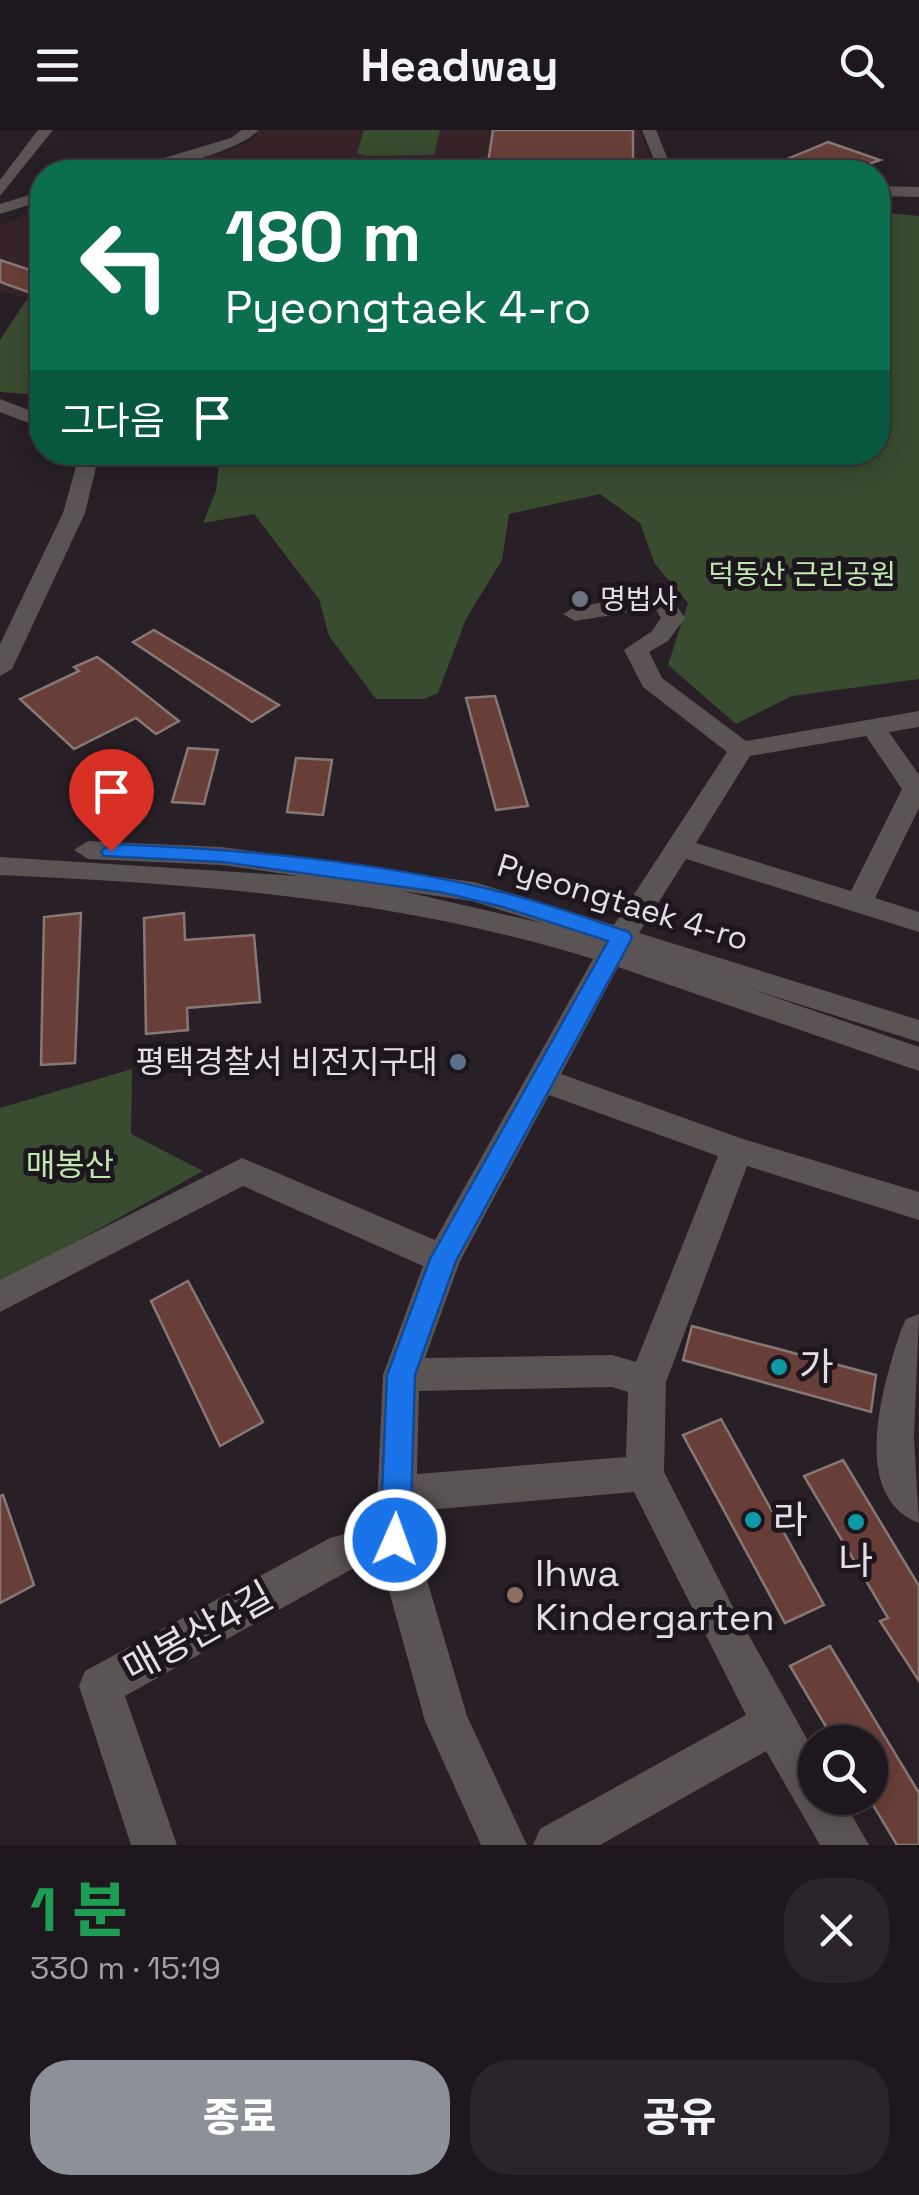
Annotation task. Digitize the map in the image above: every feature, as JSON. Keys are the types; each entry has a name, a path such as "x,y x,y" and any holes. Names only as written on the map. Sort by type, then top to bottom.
{"street":[{"path":"1,188 46,130"},
{"path":"216,130 252,130"},
{"path":"168,160 236,141 252,130"},
{"path":"649,130 661,160"},
{"path":"890,193 917,198"},
{"path":"0,208 30,199"},
{"path":"0,405 30,417"},
{"path":"0,669 74,512 86,465"},
{"path":"575,614 661,600 673,618 660,636 636,650 652,682 741,750"},
{"path":"504,1845 447,1721 395,1540 401,1375 443,1259 615,947 741,750 919,719"},
{"path":"859,903 917,789 872,726"},
{"name":"Pyeongtaek 4-ro","path":"0,846 222,856 423,883 507,900 615,947 919,1059"},
{"path":"678,847 919,922"},
{"name":"Pyeongtaek 4-ro","path":"0,866 218,878 361,895 615,947 919,1031"},
{"path":"542,1080 737,1150 919,1206"},
{"path":"737,1150 648,1382 645,1473 719,1624 798,1767"},
{"path":"0,1298 242,1172 443,1259"},
{"path":"919,1330 905,1371 896,1442 898,1472 919,1505"},
{"path":"401,1375 612,1371 648,1382"},
{"path":"396,1494 645,1473"},
{"name":"매봉산4길","path":"154,1845 100,1686 344,1552 395,1540"},
{"path":"556,1845 774,1724"},
{"path":"827,1815 846,1845"}],"shaded area":[{"path":"259,130 640,130 651,160 194,160 230,151 254,138"},
{"path":"30,213 30,300 0,290 0,226"}],"green space":[{"path":"364,130 440,130 434,155 365,156 357,153"},
{"name":"덕동산 근린공원","path":"890,213 919,216 919,679 792,696 736,724 668,665 688,603 655,564 640,523 600,494 509,514 502,560 466,619 438,693 424,699 376,699 329,636 319,599 254,514 203,523 216,491 219,465 890,465"},
{"path":"30,300 30,394 0,392 0,340"},
{"name":"매봉산","path":"132,1069 131,1134 203,1171 0,1284 0,1108"}],"building":[{"path":"493,130 633,130 633,160 488,160"},
{"path":"828,142 880,160 785,160"},
{"path":"0,260 30,270 30,293 0,282"},
{"path":"154,630 279,705 252,722 133,642"},
{"path":"97,657 179,721 156,734 136,718 74,749 20,699 79,671 74,667"},
{"path":"495,696 528,806 496,810 466,698"},
{"path":"188,748 218,750 204,804 172,802"},
{"path":"296,758 332,760 323,815 287,812"},
{"path":"81,913 75,1063 41,1065 44,917"},
{"path":"184,913 185,940 254,935 260,1002 187,1008 188,1030 146,1034 144,918"},
{"path":"188,1281 263,1422 220,1446 151,1301"},
{"name":"가","path":"692,1326 876,1375 871,1412 683,1360"},
{"name":"라","path":"721,1419 824,1605 785,1623 683,1435"},
{"name":"나","path":"843,1460 919,1586 919,1681 880,1621 888,1618 804,1476"},
{"path":"3,1495 34,1585 0,1603 0,1496"},
{"path":"830,1646 878,1725 825,1725 790,1666"},
{"path":"888,1742 919,1793 919,1845 897,1845 879,1815 888,1815"}],"place":[{"name":"명법사","path":"580,599"},
{"name":"평택경찰서 비전지구대","path":"458,1062"},
{"name":"가","path":"779,1367"},
{"name":"라","path":"753,1520"},
{"name":"나","path":"856,1522"},
{"name":"Ihwa Kindergarten","path":"515,1595"}],"route":[{"path":"111,851 222,856 440,885 507,900 621,938 443,1259 401,1375 395,1540"}]}
